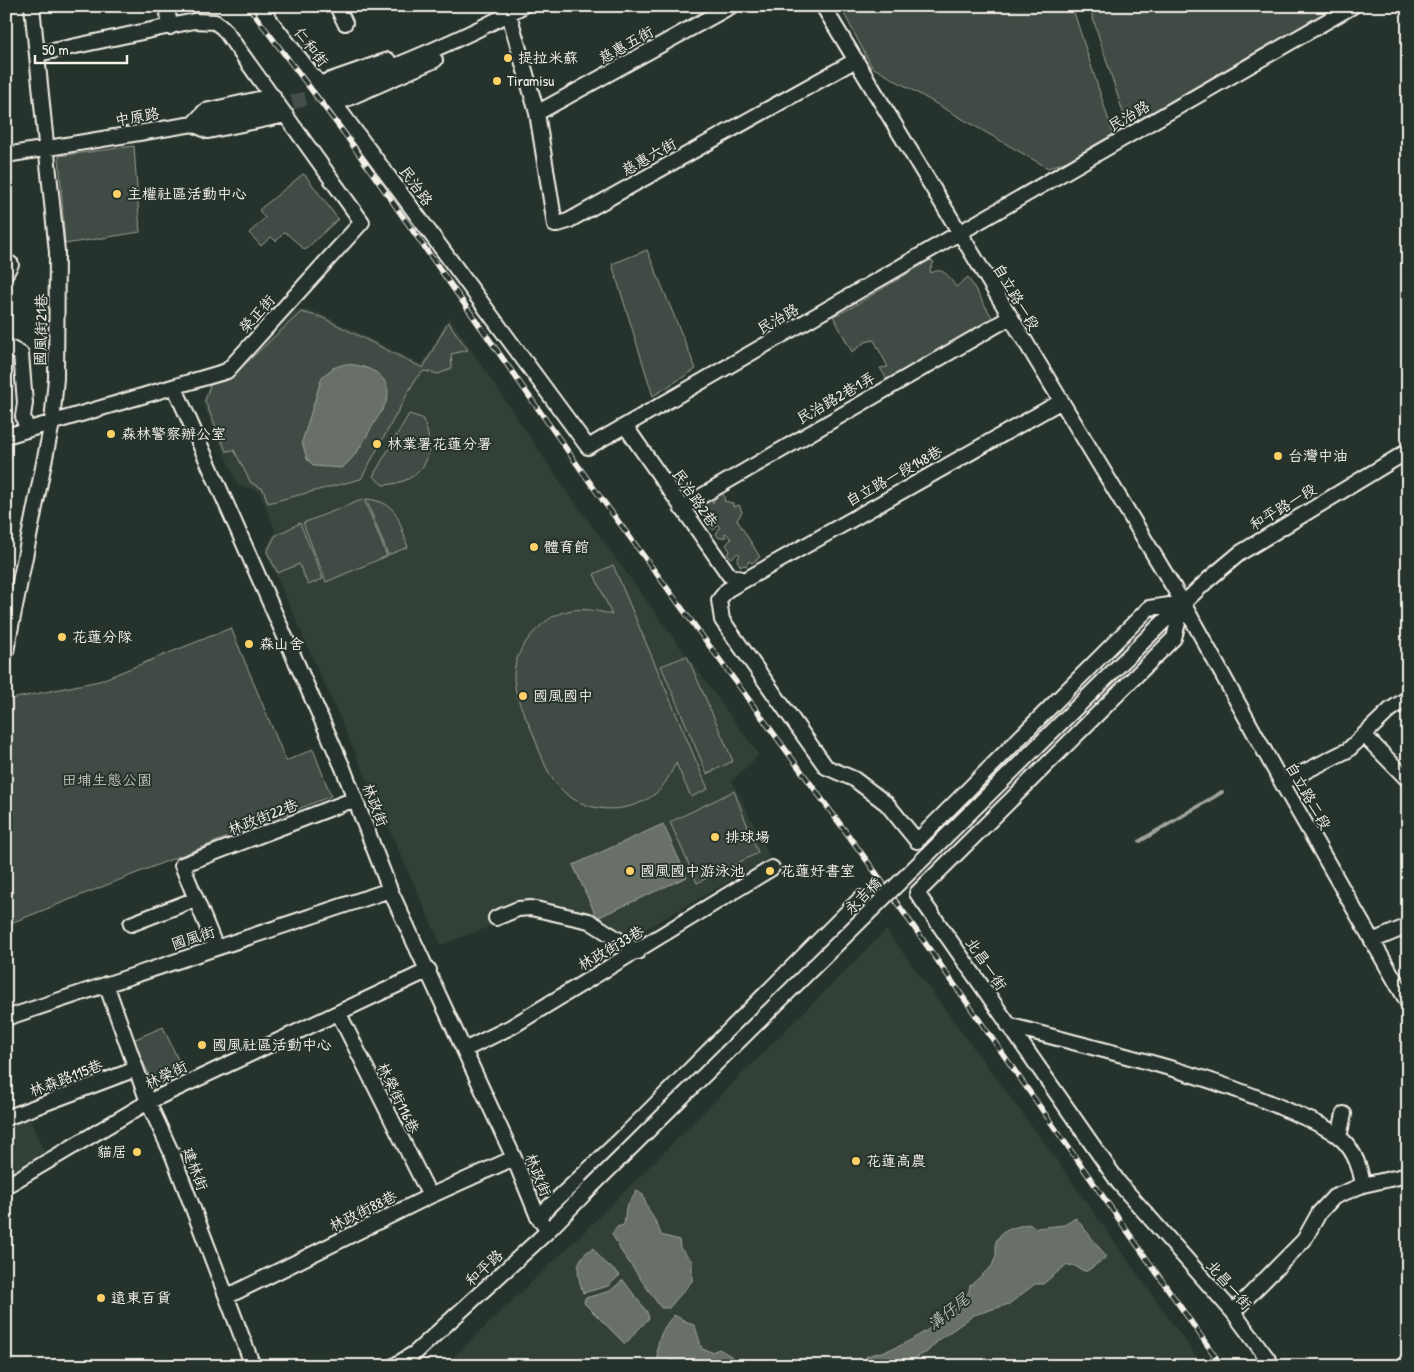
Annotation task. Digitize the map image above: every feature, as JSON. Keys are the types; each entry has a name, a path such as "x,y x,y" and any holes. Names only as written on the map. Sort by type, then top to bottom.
{"street":[{"name":"國風街21巷","path":"6,651 52,423 58,339 57,252 32,6"},
{"path":"38,54 170,27 167,6"},
{"name":"仁和街","path":"259,6 319,84 334,98"},
{"path":"337,6 345,23"},
{"path":"334,98 486,27 523,6"},
{"name":"慈惠五街","path":"537,113 731,6"},
{"name":"自立路一段","path":"823,6 1009,318 1183,603"},
{"name":"民治路","path":"334,98 588,447 626,427 959,232 1354,6"},
{"path":"509,14 537,113"},
{"name":"榮正街","path":"6,436 175,388 227,371 362,222 286,115 272,102 223,28 215,22 204,21 170,27"},
{"path":"319,84 486,27"},
{"name":"慈惠六街","path":"537,113 555,225 568,221 856,60"},
{"name":"中原路","path":"6,155 193,124 272,102"},
{"path":"193,124 208,131 286,115"},
{"name":"民治路2巷1弄","path":"681,508 1009,318"},
{"path":"6,346 21,354 25,403 23,416 27,430"},
{"name":"林政街","path":"175,388 355,798 390,890 429,970 514,1158 538,1217 548,1231"},
{"name":"自立路一段148巷","path":"1060,402 727,590 719,600 722,620 826,767 854,779 887,804 917,841 1148,608 1183,603"},
{"name":"民治路2巷","path":"626,427 729,576 744,580"},
{"name":"和平路一段","path":"1183,603 1240,553 1408,451"},
{"name":"永吉橋","path":"591,1188 1183,603"},
{"name":"自立路二段","path":"1183,603 1282,783 1408,1003"},
{"name":"北昌一街","path":"1183,603 1174,638 917,893 1119,1183 1233,1312 1273,1366"},
{"path":"1282,783 1348,750 1390,710 1408,698"},
{"path":"1364,735 1408,780"},
{"name":"林政街22巷","path":"196,900 182,865 355,798"},
{"name":"林政街33巷","path":"464,1050 511,1027 566,992 638,952 772,868"},
{"name":"國風街","path":"6,1018 390,890"},
{"path":"538,1217 621,1139 861,898"},
{"path":"131,924 196,900 216,948"},
{"path":"496,918 518,909 531,908 569,917 589,922 638,952"},
{"path":"1372,941 1408,926"},
{"name":"林榮街","path":"6,1186 148,1102 429,970"},
{"name":"建林街","path":"106,984 148,1102 173,1156 228,1296 253,1366"},
{"name":"林榮街116巷","path":"338,1014 430,1196"},
{"path":"1008,1025 1192,1074 1253,1095 1318,1124 1340,1137 1360,1163 1363,1185"},
{"name":"林森路115巷","path":"6,1118 136,1069"},
{"path":"1340,1137 1344,1114"},
{"name":"林政街88巷","path":"228,1296 430,1196 514,1158"},
{"path":"1233,1312 1304,1240 1318,1213 1334,1197 1363,1185 1408,1175"},
{"name":"和平路","path":"394,1366 415,1353 548,1231 591,1188"}],"shaded area":[{"name":"國風國中","path":"300,309 321,314 422,365 449,317 563,486 759,755 732,781 770,858 628,939 542,907 441,945 265,551 275,530 259,491 238,485 202,402 209,384 228,378 294,310"},
{"path":"345,364 366,368 379,375 387,386 386,402 363,443 342,468 314,466 307,459 302,442 322,377 333,368"},
{"name":"國風國中游泳池","path":"663,824 687,877 597,918 573,865"},
{"name":"花蓮高農","path":"886,930 1045,1144 1203,1366 444,1366 585,1231"},
{"path":"27,1114 48,1159 6,1181 6,1121"},
{"path":"637,1191 643,1195 661,1235 679,1240 680,1248 692,1261 692,1281 669,1308 661,1308 621,1251 612,1234 616,1227 624,1225 626,1207"},
{"path":"1076,1218 1105,1255 1105,1258 1087,1271 1073,1265 1065,1266 1043,1284 1035,1284 1009,1304 974,1315 940,1339 927,1352 899,1366 863,1366 867,1356 905,1343 928,1330 961,1303 970,1286 992,1266 996,1255 996,1241 1002,1233 1028,1224 1037,1228 1064,1225"},
{"path":"593,1248 603,1261 620,1275 608,1286 583,1293 578,1273 579,1262"},
{"path":"623,1280 647,1312 649,1318 625,1344 584,1303 585,1298 610,1291"},
{"path":"674,1315 695,1326 702,1349 712,1352 719,1349 731,1356 735,1366 680,1366 672,1360 658,1358 657,1352 661,1335"}],"green space":[{"path":"840,6 1072,6 1116,143 1048,168 872,67"},
{"path":"1089,6 1327,6 1329,10 1128,128"},
{"path":"134,146 140,232 65,244 59,156"},
{"path":"303,174 338,219 305,250 285,232 276,241 271,237 261,246 249,233 265,218 259,210"},
{"path":"647,250 696,369 653,396 612,264"},
{"path":"930,260 934,262 930,269 931,273 936,271 943,272 956,287 968,277 993,319 889,382 880,368 888,367 874,340 865,342 852,352 833,316 849,309"},
{"path":"301,312 321,317 423,368 448,322 468,350 451,354 452,368 439,374 424,371 416,378 361,479 268,503 263,489 251,483 234,450 226,451 205,401 210,385 228,380"},
{"path":"409,414 422,418 429,443 428,454 418,472 408,479 383,485 373,476"},
{"path":"719,490 725,497 724,501 733,503 733,507 739,505 742,512 737,520 760,557 752,563 749,561 746,566 741,567 737,560 740,555 738,553 732,558 727,554 730,551 726,545 731,539 726,533 724,534 726,537 719,538 716,534 720,527 718,525 714,530 710,527 714,522 709,520 706,515 708,512 692,509 709,494 713,503"},
{"path":"364,499 387,556 326,582 303,523"},
{"path":"366,499 377,501 391,508 396,514 408,547 388,555"},
{"path":"300,523 323,579 308,585 299,564 278,573 267,552 275,536"},
{"path":"613,565 708,789 691,797 676,763 662,787 644,801 618,809 592,807 579,802 558,786 549,774 517,696 514,674 517,659 528,639 544,623 560,613 576,610 594,610 612,615 594,574"},
{"name":"田埔生態公園","path":"231,628 286,761 313,749 331,796 6,925 6,716 11,699 99,681"},
{"path":"687,656 733,761 707,774 661,666"},
{"name":"排球場","path":"734,791 758,853 697,883 670,822"},
{"path":"163,1027 185,1075 156,1090 133,1040"}],"waterway":[{"path":"1140,841 1222,792"}],"tunnel":[{"path":"272,108 333,91"}],"railway":[{"path":"248,6 344,133 596,491 876,873 1222,1366"}],"place":[{"name":"提拉米蘇","path":"508,58"},
{"name":"Tiramisu","path":"497,81"},
{"name":"主權社區活動中心","path":"117,194"},
{"name":"森林警察辦公室","path":"111,434"},
{"name":"林業署花蓮分署","path":"377,444"},
{"name":"台灣中油","path":"1278,456"},
{"name":"體育館","path":"534,547"},
{"name":"花蓮分隊","path":"62,637"},
{"name":"森山舍","path":"249,644"},
{"name":"國風國中","path":"523,696"},
{"name":"排球場","path":"715,837"},
{"name":"國風國中游泳池","path":"630,871"},
{"name":"花蓮好書室","path":"770,871"},
{"name":"國風社區活動中心","path":"202,1045"},
{"name":"貓居","path":"137,1152"},
{"name":"花蓮高農","path":"856,1161"},
{"name":"遠東百貨","path":"101,1298"}],"water label":[{"name":"溝仔尾","path":"948,1311"}]}
